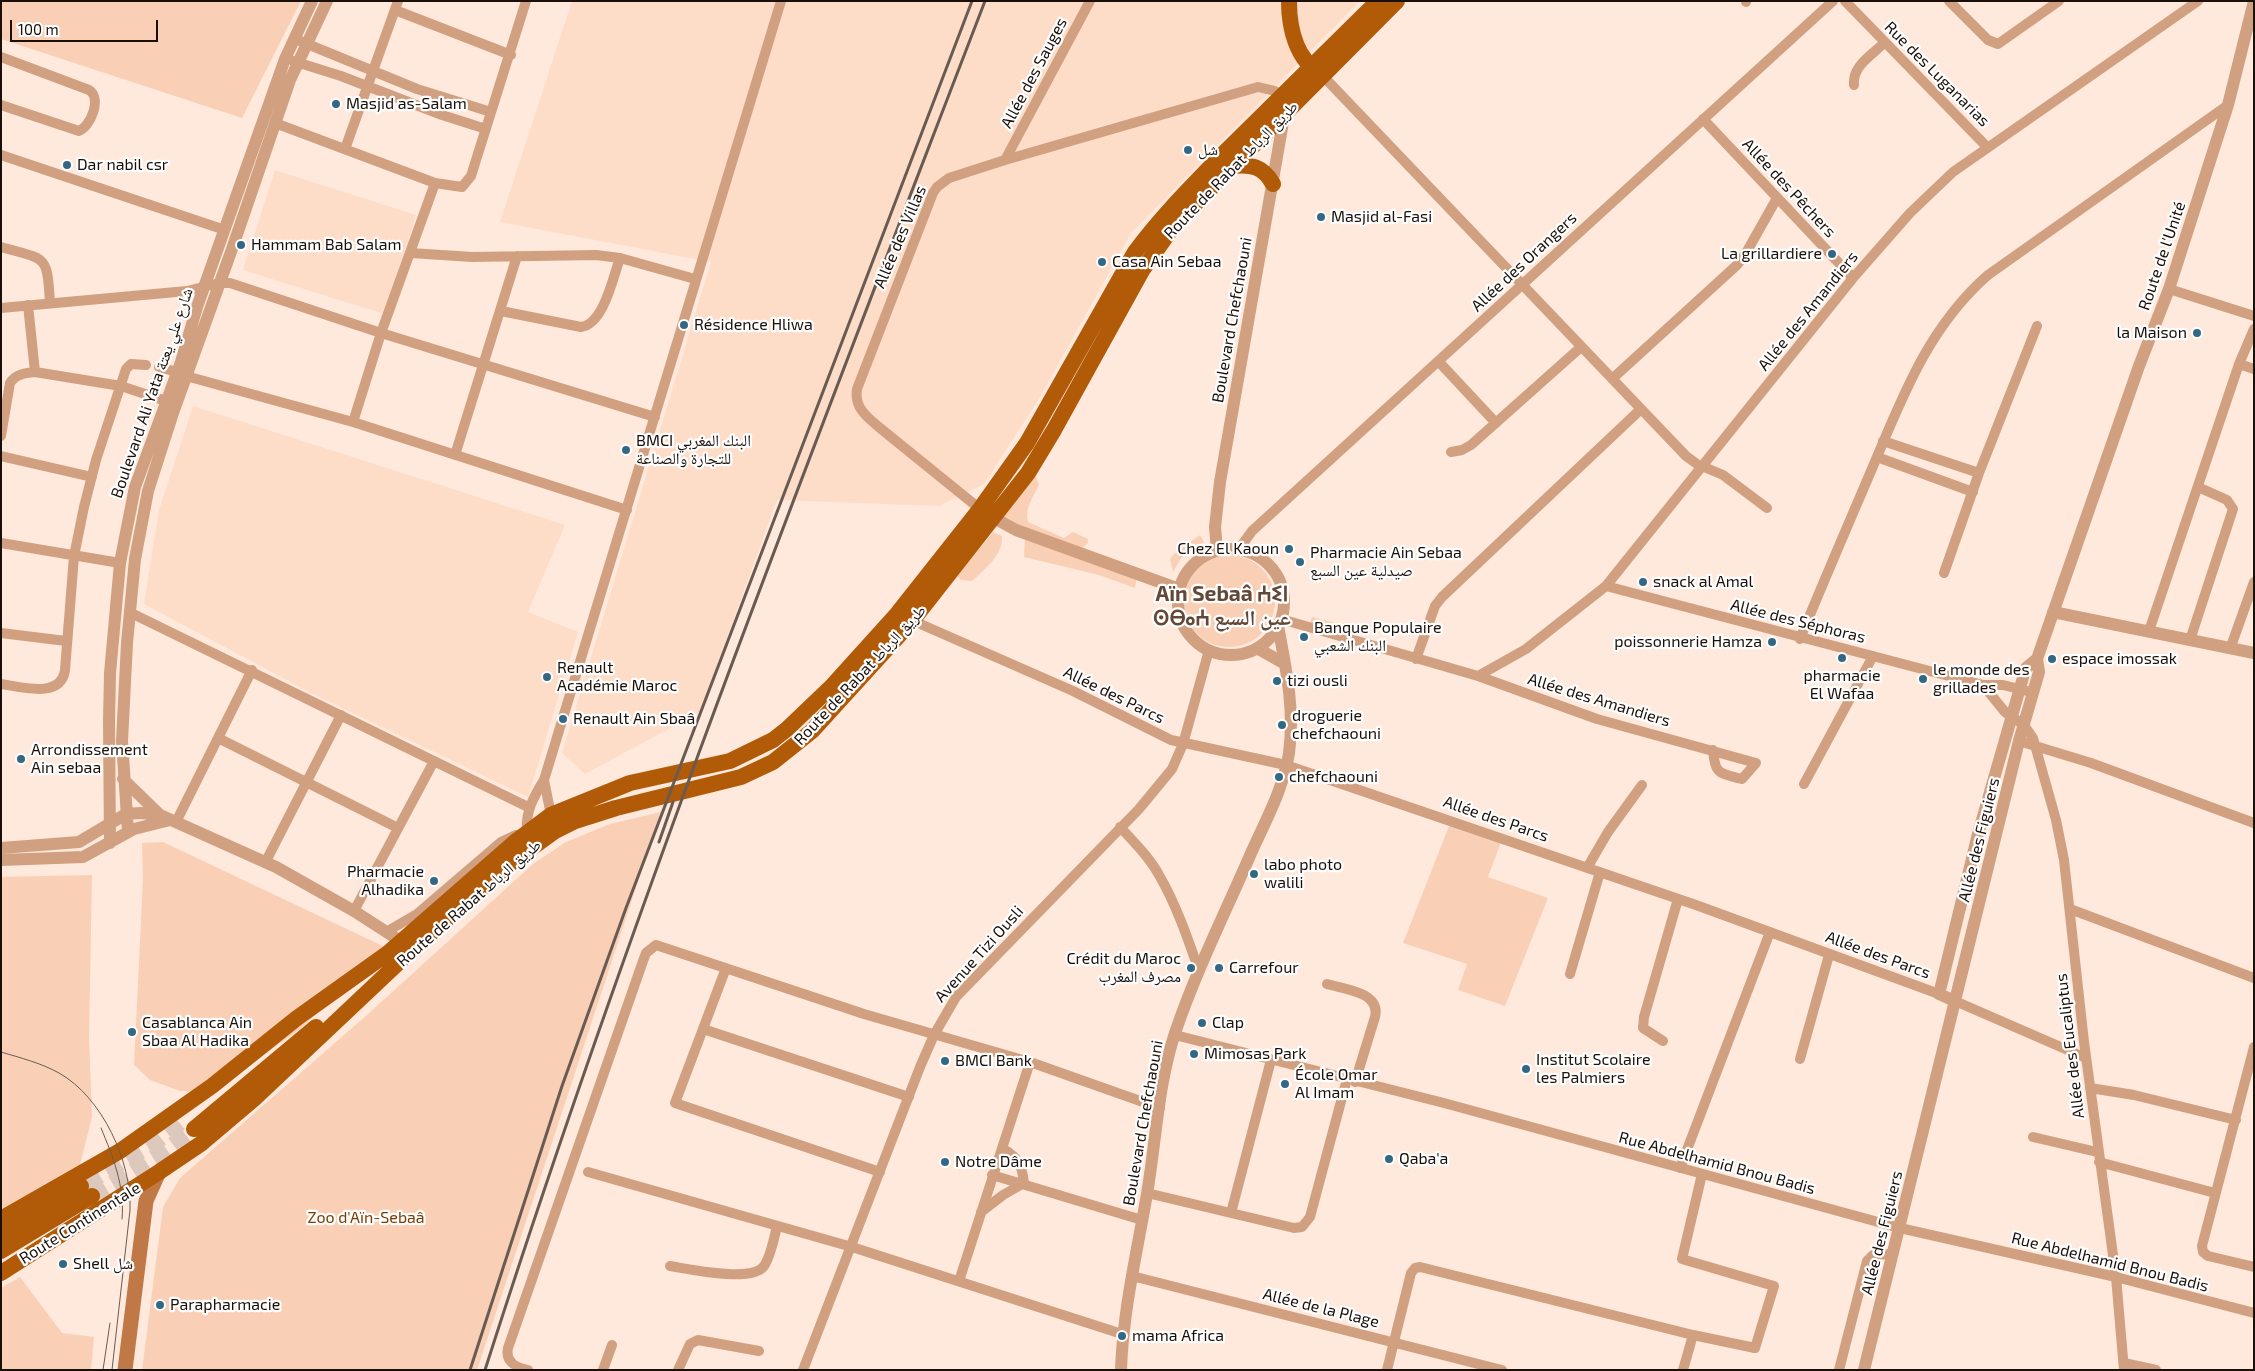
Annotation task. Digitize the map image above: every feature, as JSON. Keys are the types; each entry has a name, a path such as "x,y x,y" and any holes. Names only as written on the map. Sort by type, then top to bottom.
{"main road":[{"path":"1290,1 1289,20 1295,41 1317,72"},
{"name":"Route de Rabat طريق الرباط","path":"1317,72 1378,1"},
{"name":"Route de Rabat طريق الرباط","path":"160,1172 202,1143 254,1099 408,945 525,834 552,815 630,783 715,766 730,761 762,746 788,729 897,614 980,509 1027,443 1135,252 1148,234 1181,198 1284,105 1317,72 1398,1"},
{"name":"Route de Rabat طريق الرباط","path":"1,1219 113,1156 212,1086 297,1018 388,953 408,945 511,863 560,828 616,808 728,782 779,758 812,731 912,620 994,518 1043,449 1143,269 1162,241 1175,224 1232,166 1284,105"},
{"path":"1232,166 1247,164 1260,168 1273,184"},
{"path":"388,953 189,1124 284,1052 408,945"},
{"path":"125,1370 146,1202 160,1172"},
{"name":"Route Continentale","path":"1,1273 160,1172"},
{"path":"1,1234 89,1190 1,1251"}],"street":[{"name":"Boulevard Ali Yata شارع علي يعتة","path":"110,844 109,702 120,563 135,487 166,401 182,374 219,283 276,123 291,60 293,38 312,1"},
{"name":"Boulevard Ali Yata شارع علي يعتة","path":"128,832 123,779 123,700 129,612 138,540 148,490 182,374 204,288 291,60 305,44 327,1"},
{"path":"276,123 436,183 456,188 466,183 471,176 526,1"},
{"path":"386,932 417,914 501,842 511,836 525,834 530,808 544,780 781,1"},
{"name":"Allée des Sauges","path":"1005,160 1090,1"},
{"name":"Allée des Orangers","path":"1239,549 1252,532 1833,1"},
{"name":"Rue des Luganarias","path":"1845,1 1987,147"},
{"path":"1949,1 1988,40 1998,44 2060,1"},
{"name":"Allée des Amandiers","path":"1478,676 1526,649 1606,586 1704,466 1852,278 1910,213 1953,172 2198,1"},
{"name":"Route de l'Unité","path":"2037,659 2169,289 2228,105 2254,1"},
{"path":"345,149 397,6 510,55"},
{"path":"293,38 417,89 491,112"},
{"path":"1854,85 1854,76 1858,68 1884,43"},
{"path":"1,57 89,90 94,94 96,100 88,122 79,131 1,105"},
{"path":"291,60 486,129"},
{"path":"1317,72 1686,456 1737,484 1766,508"},
{"name":"Allée des Villas","path":"980,509 875,424 864,414 855,399 857,389 932,193 949,178 1258,87 1275,91 1284,105"},
{"name":"Boulevard Chefchaouni","path":"1217,550 1215,527 1220,482 1273,184 1284,105"},
{"path":"1800,639 1906,389 1934,338 1955,308 1988,276 2228,105"},
{"name":"Allée des Pêchers","path":"1703,119 1852,278"},
{"path":"1,155 226,230"},
{"path":"353,422 381,333 436,183"},
{"path":"1612,379 1737,265 1777,198"},
{"path":"1,247 33,256 45,264 48,273 50,303"},
{"path":"411,253 463,256 582,254 620,258 695,279"},
{"path":"455,455 517,256"},
{"path":"501,311 581,327 590,325 601,310 620,258"},
{"path":"1,308 204,288 219,283 239,285 381,333 655,417"},
{"path":"2169,289 2254,316"},
{"path":"28,305 36,372"},
{"path":"1944,573 1979,473 2037,326"},
{"path":"2149,631 2239,364 2254,329"},
{"path":"1451,452 1466,449 1582,347"},
{"path":"1439,362 1496,423"},
{"path":"1,684 44,689 58,684 64,676 74,556 92,476 127,366 135,363 146,365"},
{"path":"2239,364 2254,369"},
{"path":"159,367 353,422 627,510"},
{"path":"1,436 10,383 16,377 36,372 121,386 166,401"},
{"path":"1416,659 1434,606 1442,597 1641,410"},
{"path":"1883,441 1979,473"},
{"path":"1,456 92,476"},
{"path":"1877,457 1972,492"},
{"path":"2190,640 2233,509 2227,500 2198,487"},
{"path":"994,518 1016,530 1179,589"},
{"path":"1,544 120,563"},
{"path":"1239,549 1254,553 1267,562 1277,574 1284,596 1280,623 1270,639 1257,648 1233,655 1209,650 1192,637 1180,618 1178,604 1179,589 1187,572 1200,558 1217,550 1239,549"},
{"path":"2230,649 2254,582"},
{"name":"Allée des Séphoras","path":"1606,586 1983,686 2020,688 2033,692"},
{"path":"129,612 252,670 530,808"},
{"path":"2053,612 2254,653"},
{"name":"Allée des Parcs","path":"897,614 1072,691 1182,744 1286,765 1678,898 1939,994 2086,1058"},
{"name":"Allée des Amandiers","path":"1280,623 1478,676 1597,719 1713,750"},
{"name":"Boulevard Chefchaouni","path":"1121,1370 1122,1334 1160,1108 1175,1035 1199,971 1268,817 1286,765 1289,747 1290,703 1280,623"},
{"path":"1,633 66,641"},
{"path":"1257,648 1285,664"},
{"name":"Avenue Tizi Ousli","path":"802,1370 852,1248 934,1035 956,997 1120,827 1172,769 1182,744 1209,650"},
{"path":"1804,784 1873,656"},
{"name":"Allée des Figuiers","path":"1939,994 1978,834 2020,688 2026,668 2037,659"},
{"name":"Allée des Figuiers","path":"1864,1370 2024,725 2039,672 2037,659"},
{"path":"1,860 73,859 88,855 128,832 169,819 218,738 252,670"},
{"path":"1983,686 1989,695 2012,718 2024,725"},
{"path":"265,863 341,715"},
{"name":"Allée des Eucaliptus","path":"2024,725 2036,746 2056,820 2064,860 2098,1157 2116,1277 2124,1366"},
{"path":"218,738 398,828"},
{"path":"2020,741 2091,763 2254,823"},
{"path":"354,911 434,761"},
{"path":"123,779 169,819"},
{"path":"544,780 552,815"},
{"path":"1588,868 1608,832 1642,785"},
{"path":"1,848 80,842 126,814 142,813 169,819 265,863 354,911 408,945"},
{"path":"1120,827 1144,852 1159,874 1170,896 1199,971"},
{"path":"1570,974 1600,872"},
{"path":"1663,1041 1644,1028 1644,1017 1657,966 1678,898"},
{"path":"2070,909 2254,978"},
{"path":"1680,1168 1770,932"},
{"path":"527,1370 516,1366 508,1360 506,1356 508,1348 646,953 652,947 660,945 864,1014 1030,1062 1160,1108"},
{"path":"1800,1059 1829,955"},
{"path":"726,968 675,1103 880,1172"},
{"path":"1147,1193 1294,1228 1305,1225 1310,1217 1351,1080 1375,1017 1376,1007 1370,998 1327,984"},
{"path":"703,1029 909,1097"},
{"name":"Rue Abdelhamid Bnou Badis","path":"1175,1035 1444,1103 1900,1228 2116,1277 2254,1313"},
{"path":"2254,1047 2202,1246 2203,1252 2208,1256 2254,1267"},
{"path":"1231,1213 1272,1060"},
{"path":"960,1281 992,1175 1030,1062"},
{"path":"2090,1088 2134,1095 2236,1120"},
{"path":"2033,1136 2215,1193"},
{"path":"1002,1148 1022,1165 1024,1183"},
{"path":"588,1172 852,1248 1122,1334"},
{"path":"1387,1370 1411,1273 1414,1268 1693,1335 1755,1348 1774,1286 1682,1259 1702,1174"},
{"path":"992,1175 1024,1183 1142,1220"},
{"path":"981,1212 1003,1195 1024,1183"},
{"path":"670,1266 726,1274 754,1274 761,1270 766,1263 777,1226"},
{"path":"1839,1370 1867,1261 1873,1255 1893,1254"},
{"name":"Allée de la Plage","path":"1132,1276 1502,1370"},
{"path":"1683,1370 1693,1335"},
{"path":"678,1370 690,1344 698,1340 758,1351"},
{"path":"603,1370 612,1345"},
{"path":"2124,1366 2156,1370"}],"shaded area":[{"path":"572,1 1360,1 1131,233 1039,399 984,484 939,506 777,500 700,712 585,774 562,753 711,262 500,222"},
{"path":"275,170 416,215 384,314 243,270"},
{"path":"193,406 565,525 528,612 578,632 528,797 311,693 144,604 159,510"}],"green space":[{"path":"1,1 301,1 242,118 1,39"},
{"path":"1033,476 1036,477 1039,485 1028,508 1028,522 1064,538 1073,532 1088,539 1088,543 1082,548 1076,548 1002,518"},
{"path":"993,532 1002,536 1002,543 996,555 972,581 961,580 957,576"},
{"path":"1200,535 1204,542 1181,558 1173,572 1170,559"},
{"path":"1025,537 1137,576 1135,588 1099,575 1024,557"},
{"path":"1220,555 1238,555 1255,562 1268,575 1275,592 1275,610 1268,627 1255,640 1238,647 1220,647 1203,640 1190,627 1183,610 1183,592 1190,575 1203,562"},
{"path":"1312,617 1340,624 1348,622 1343,635 1309,625"},
{"name":"Zoo d'Aïn-Sebaâ","path":"661,812 477,1370 142,1370 163,1207 180,1178 367,1015 533,864 566,842 610,824"},
{"path":"1451,821 1501,842 1488,877 1548,898 1505,1006 1458,990 1467,964 1403,943"},
{"path":"163,842 387,948 300,1029 211,1093 180,1091 150,1080 134,1065 143,880 142,843"},
{"path":"92,875 89,1037 92,1117 80,1165 1,1210 1,877"},
{"path":"20,1277 62,1333 94,1337 91,1370 1,1370 1,1288"}],"tunnel":[{"path":"86,1184 160,1139 185,1119"},
{"path":"92,1196 163,1152 194,1129"}],"tram line":[{"path":"1,1052 45,1066 74,1084 89,1098 101,1114 120,1152 126,1172 130,1210 112,1370"},
{"path":"101,1128 114,1161 120,1183 122,1219"},
{"path":"103,1370 110,1323"}],"railway":[{"path":"470,1370 562,1086 626,908 972,1"},
{"path":"485,1370 601,1024 662,853 789,511 985,1"},
{"path":"659,842 673,802"}],"place":[{"name":"Masjid as-Salam","path":"336,104"},
{"name":"شل","path":"1188,150"},
{"name":"Dar nabil csr","path":"67,165"},
{"name":"Masjid al-Fasi","path":"1321,217"},
{"name":"Hammam Bab Salam","path":"241,245"},
{"name":"La grillardiere","path":"1832,254"},
{"name":"Casa Ain Sebaa","path":"1102,262"},
{"name":"Résidence Hliwa","path":"684,325"},
{"name":"la Maison","path":"2197,333"},
{"name":"BMCI البنك المغربي للتجارة والصناعة","path":"626,450"},
{"name":"Chez El Kaoun","path":"1289,549"},
{"name":"Pharmacie Ain Sebaa صيدلية عين السبع","path":"1300,562"},
{"name":"snack al Amal","path":"1643,582"},
{"name":"Banque Populaire البنك الشعبي","path":"1304,637"},
{"name":"poissonnerie Hamza","path":"1772,642"},
{"name":"pharmacie El Wafaa","path":"1842,658"},
{"name":"espace imossak","path":"2052,659"},
{"name":"Renault Académie Maroc","path":"547,677"},
{"name":"le monde des grillades","path":"1923,679"},
{"name":"tizi ousli","path":"1277,681"},
{"name":"Renault Ain Sbaâ","path":"563,719"},
{"name":"droguerie chefchaouni","path":"1282,725"},
{"name":"Arrondissement Ain sebaa","path":"21,759"},
{"name":"chefchaouni","path":"1279,777"},
{"name":"labo photo walili","path":"1254,874"},
{"name":"Pharmacie Alhadika","path":"434,881"},
{"name":"Crédit du Maroc مصرف المغرب","path":"1191,968"},
{"name":"Carrefour","path":"1219,968"},
{"name":"Clap","path":"1202,1023"},
{"name":"Casablanca Ain Sbaa Al Hadika","path":"132,1032"},
{"name":"Mimosas Park","path":"1194,1054"},
{"name":"BMCI Bank","path":"945,1061"},
{"name":"Institut Scolaire les Palmiers","path":"1526,1069"},
{"name":"École Omar Al Imam","path":"1285,1084"},
{"name":"Qaba'a","path":"1389,1159"},
{"name":"Notre Dâme","path":"945,1162"},
{"name":"Shell شل","path":"63,1264"},
{"name":"Parapharmacie","path":"160,1305"},
{"name":"mama Africa","path":"1122,1336"}],"district":[{"name":"Aïn Sebaâ ⵄⵉⵏ ⵙⴱⴰⵄ عين السبع","path":"1222,606"}]}
